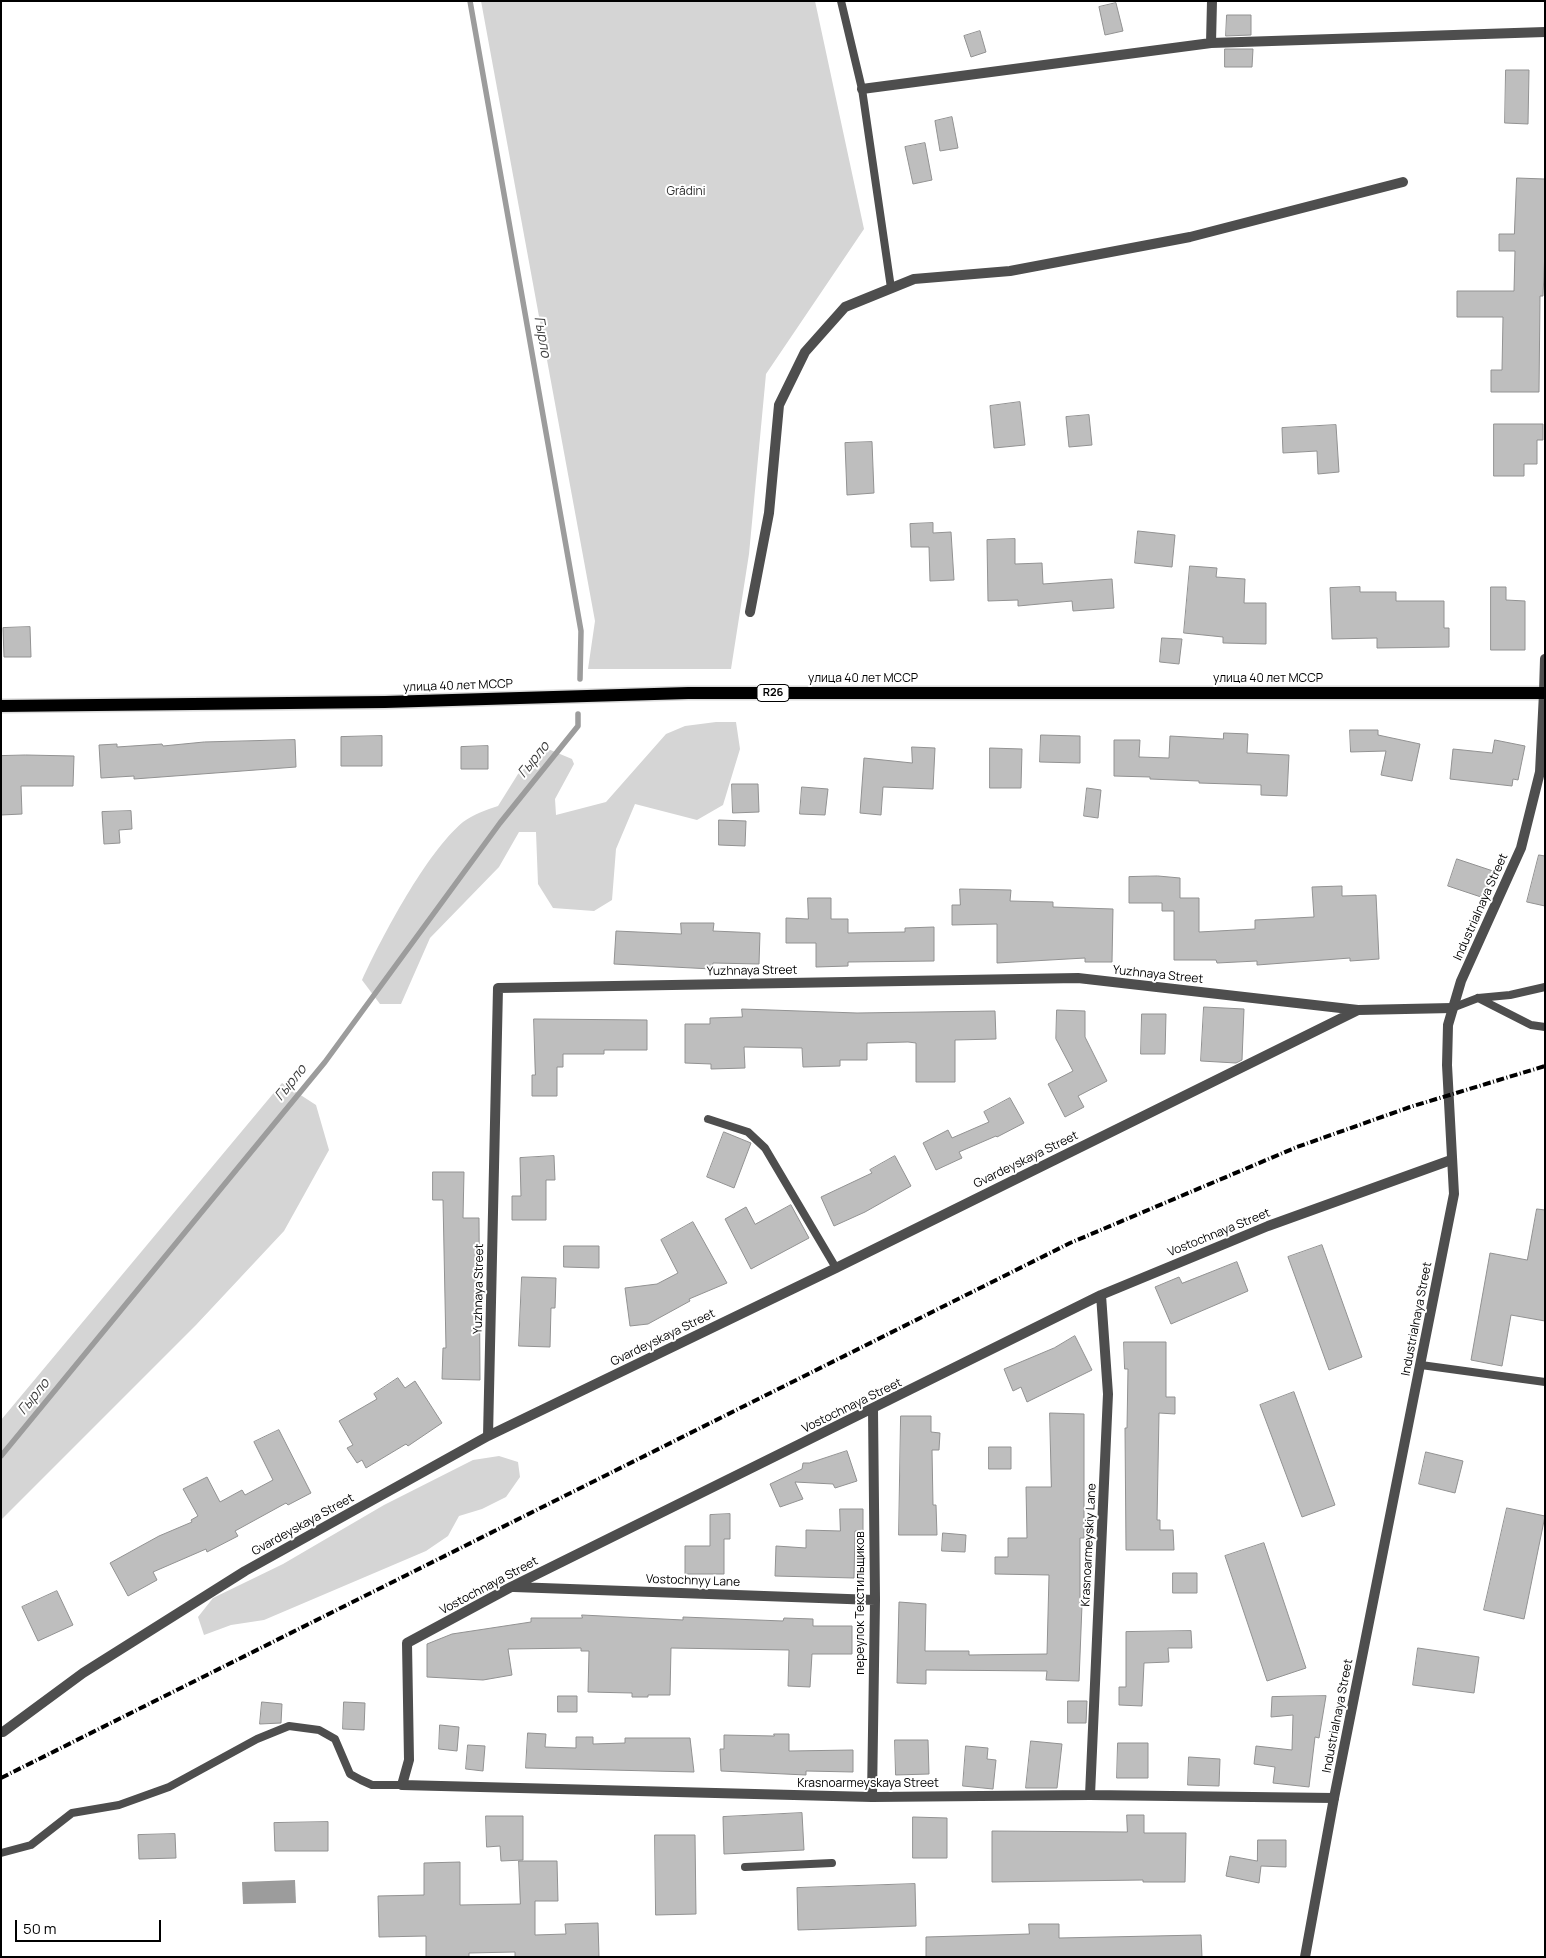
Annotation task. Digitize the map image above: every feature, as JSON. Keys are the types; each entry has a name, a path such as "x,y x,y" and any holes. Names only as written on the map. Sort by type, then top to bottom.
{"main road":[{"name":"улица 40 лет МССР","path":"1,706 384,702 688,693 1544,693"}],"street":[{"path":"1211,43 1212,1"},
{"path":"862,89 1211,43 1545,32"},
{"path":"750,612 769,513 779,405 805,352 845,307 914,279 1010,271 1190,237 1403,182"},
{"name":"Industrialnaya Street","path":"1305,1957 1334,1798 1454,1194 1447,1043 1452,1008 1461,981 1521,848 1540,772 1545,659"},
{"name":"Yuzhnaya Street","path":"488,1436 498,988 1078,978 1358,1010 1452,1008"},
{"name":"Gvardeyskaya Street","path":"3,1732 83,1673 245,1571 488,1436 836,1268 1358,1010"},
{"name":"Vostochnaya Street","path":"402,1785 409,1760 407,1643 511,1587 1100,1295 1268,1226 1451,1160"},
{"name":"Krasnoarmeyskiy Lane","path":"1090,1795 1108,1394 1100,1295"},
{"name":"переулок Текстильщиков","path":"872,1798 875,1600 873,1409"},
{"name":"Vostochnyy Lane","path":"511,1587 875,1600"},
{"name":"Krasnoarmeyskaya Street","path":"402,1785 872,1798 1090,1795 1334,1798"}],"lane":[{"path":"842,1 862,89 891,288"},
{"path":"1452,1008 1478,998 1510,995 1545,987"},
{"path":"1478,998 1532,1025 1545,1027"},
{"path":"708,1119 748,1132 765,1148 836,1268"},
{"path":"1421,1365 1545,1382"},
{"path":"1,1853 30,1845 72,1813 119,1805 169,1787 257,1739 289,1726 319,1730 335,1739 350,1774 361,1780 372,1785 402,1785"},
{"path":"745,1867 832,1863"}],"green space":[{"name":"Grădini","path":"481,1 815,1 864,229 766,374 749,554 731,669 588,669 595,621"},
{"path":"716,722 736,722 740,749 723,805 697,820 635,804 616,849 612,900 594,911 553,908 538,884 536,832 519,832 499,867 430,938 401,1004 380,1004 362,980 406,896 449,836 467,819 498,806 518,774 548,749 572,759 574,764 555,799 556,815 606,802 666,734 685,726"},
{"path":"282,1083 316,1105 329,1150 284,1231 196,1325 1,1520 1,1420"},
{"path":"499,1456 518,1462 520,1477 506,1497 482,1509 459,1516 448,1536 426,1551 264,1620 231,1625 204,1635 198,1617 213,1598 283,1564 384,1505 473,1460"}],"shaded area":[{"path":"295,1880 296,1903 243,1904 242,1882"}],"building":[{"path":"1116,3 1123,31 1105,35 1099,7"},
{"path":"1227,15 1251,15 1251,35 1226,36"},
{"path":"980,31 986,52 971,57 964,36"},
{"path":"1225,49 1253,49 1252,67 1225,67"},
{"path":"1506,70 1529,70 1528,124 1505,123"},
{"path":"952,117 958,148 940,151 935,121"},
{"path":"925,143 932,180 913,184 905,147"},
{"path":"1517,178 1545,179 1545,250 1543,296 1540,296 1539,392 1491,392 1491,370 1502,370 1503,317 1457,317 1457,291 1514,291 1515,251 1499,251 1499,234 1514,234"},
{"path":"1020,402 1025,445 994,448 990,406"},
{"path":"1089,415 1092,445 1069,447 1066,417"},
{"path":"1494,424 1543,424 1543,440 1537,440 1537,464 1524,464 1524,476 1494,476"},
{"path":"1336,425 1339,472 1318,474 1317,451 1283,453 1282,428"},
{"path":"872,442 874,493 847,495 845,443"},
{"path":"933,523 933,533 951,532 954,580 930,581 929,547 911,547 910,524"},
{"path":"1138,531 1175,535 1172,567 1135,563"},
{"path":"1015,539 1015,564 1042,563 1043,584 1112,579 1114,608 1073,611 1072,601 1018,606 1018,600 988,601 987,540"},
{"path":"1190,566 1217,568 1216,577 1245,579 1244,603 1266,603 1266,644 1223,643 1223,637 1184,633"},
{"path":"1360,587 1360,592 1396,592 1396,601 1444,601 1444,628 1449,628 1449,647 1377,648 1377,638 1332,639 1330,588"},
{"path":"1491,587 1506,587 1506,600 1525,601 1525,650 1491,650"},
{"path":"30,627 31,657 4,657 3,628"},
{"path":"1162,638 1182,639 1179,664 1160,662"},
{"path":"1350,730 1378,730 1378,735 1420,744 1412,781 1381,775 1386,751 1351,752"},
{"path":"1224,733 1248,734 1247,753 1289,755 1287,796 1261,795 1261,785 1199,783 1199,781 1114,776 1114,740 1140,740 1139,757 1169,758 1170,736 1223,739"},
{"path":"1041,735 1080,736 1080,763 1040,762"},
{"path":"382,736 382,766 341,766 341,737"},
{"path":"295,740 296,767 134,779 134,776 101,778 99,745 117,744 117,747 162,744 163,746 204,742"},
{"path":"1495,740 1525,746 1518,780 1513,779 1512,786 1450,779 1453,749 1492,753"},
{"path":"488,746 488,769 461,769 461,747"},
{"path":"912,747 935,748 933,789 883,787 881,815 860,813 864,758 912,763"},
{"path":"990,748 1022,749 1021,788 990,788"},
{"path":"1,756 74,756 73,786 21,786 22,814 1,815"},
{"path":"732,784 758,784 759,812 733,813"},
{"path":"802,787 828,789 825,815 800,814"},
{"path":"1087,788 1101,790 1098,818 1084,816"},
{"path":"131,811 132,829 119,830 120,843 104,844 102,812"},
{"path":"719,820 746,821 745,846 719,845"},
{"path":"1539,855 1545,856 1545,906 1527,902"},
{"path":"1457,859 1493,871 1484,898 1448,886"},
{"path":"1158,876 1180,878 1180,898 1199,898 1199,932 1255,929 1255,920 1314,917 1312,887 1342,886 1342,896 1376,895 1379,959 1350,961 1350,958 1257,965 1257,961 1217,963 1216,960 1174,960 1174,911 1162,911 1162,903 1129,903 1129,877"},
{"path":"960,889 1011,890 1010,901 1053,902 1053,907 1113,909 1112,962 1085,962 1085,958 997,963 997,924 952,925 952,905 960,905"},
{"path":"808,898 831,898 831,919 848,919 848,933 905,932 905,928 934,927 934,961 848,962 848,966 816,967 816,943 786,943 786,918 808,919"},
{"path":"681,923 714,923 713,931 760,933 759,964 713,963 712,969 614,964 616,931 681,934"},
{"path":"1204,1007 1244,1009 1242,1060 1236,1063 1201,1061"},
{"path":"742,1009 857,1013 995,1011 996,1039 955,1040 955,1082 916,1082 916,1043 908,1042 867,1043 867,1060 840,1060 840,1066 803,1067 802,1048 744,1047 745,1068 711,1069 711,1064 685,1063 685,1024 710,1024 710,1018 742,1017"},
{"path":"1057,1010 1085,1011 1085,1037 1107,1081 1078,1096 1084,1107 1065,1117 1048,1084 1073,1071 1056,1039"},
{"path":"1142,1014 1166,1014 1165,1054 1141,1054"},
{"path":"534,1019 647,1020 647,1050 604,1050 604,1054 563,1054 563,1067 557,1067 557,1096 532,1096 532,1075 535,1075"},
{"path":"1010,1098 1024,1123 997,1137 959,1152 962,1158 936,1170 923,1143 948,1130 952,1138 989,1122 984,1112"},
{"path":"724,1132 751,1143 734,1188 707,1177"},
{"path":"554,1156 555,1180 546,1180 546,1220 512,1220 512,1196 521,1196 520,1158"},
{"path":"895,1156 911,1186 865,1212 834,1226 821,1197 872,1173 870,1170"},
{"path":"433,1172 464,1172 463,1218 479,1218 480,1380 442,1379 443,1348 446,1348 443,1200 433,1200"},
{"path":"791,1205 809,1238 751,1269 725,1219 746,1207 755,1224"},
{"path":"1537,1209 1545,1210 1545,1321 1511,1315 1502,1366 1471,1360 1490,1253 1527,1260"},
{"path":"693,1222 727,1283 689,1299 690,1301 648,1324 630,1326 625,1288 657,1284 678,1273 661,1240"},
{"path":"1322,1245 1362,1357 1329,1370 1288,1257"},
{"path":"564,1246 599,1246 599,1268 564,1267"},
{"path":"1237,1262 1248,1291 1171,1324 1155,1287 1179,1277 1182,1283"},
{"path":"522,1277 556,1278 555,1308 551,1308 550,1347 519,1346"},
{"path":"1075,1336 1092,1370 1027,1402 1021,1387 1013,1391 1004,1369 1054,1348"},
{"path":"1124,1342 1166,1342 1166,1397 1175,1397 1175,1414 1159,1413 1157,1520 1160,1520 1160,1530 1173,1530 1174,1550 1126,1550 1125,1428 1127,1428 1128,1369 1125,1369"},
{"path":"398,1378 405,1388 415,1381 442,1423 408,1446 406,1444 366,1468 362,1460 357,1463 347,1448 353,1445 339,1421 377,1399 374,1394"},
{"path":"1294,1392 1335,1505 1302,1517 1260,1405"},
{"path":"1050,1413 1084,1414 1084,1538 1080,1538 1080,1605 1082,1605 1079,1681 1046,1680 1047,1671 926,1670 926,1684 897,1683 899,1602 926,1604 925,1651 969,1651 969,1655 1047,1654 1049,1575 995,1574 995,1557 1008,1557 1008,1538 1027,1538 1026,1487 1051,1487"},
{"path":"901,1416 931,1416 931,1432 940,1433 939,1450 932,1450 933,1505 936,1505 937,1535 899,1535"},
{"path":"279,1430 311,1493 288,1505 286,1503 235,1531 238,1536 207,1552 206,1549 153,1572 157,1580 128,1596 110,1563 159,1536 192,1522 191,1520 198,1516 183,1489 207,1477 220,1502 242,1490 245,1495 273,1480 254,1442"},
{"path":"989,1447 1011,1447 1011,1469 989,1469"},
{"path":"847,1451 857,1481 835,1488 833,1484 795,1482 803,1499 780,1507 770,1484 802,1469 803,1463 809,1463"},
{"path":"1426,1452 1463,1461 1455,1493 1419,1484"},
{"path":"1507,1508 1545,1516 1524,1619 1484,1610"},
{"path":"840,1509 863,1509 863,1531 855,1531 854,1578 775,1576 776,1546 806,1548 806,1530 840,1531"},
{"path":"730,1514 730,1539 724,1539 724,1574 685,1574 685,1546 710,1546 710,1515"},
{"path":"943,1533 966,1535 965,1552 942,1551"},
{"path":"1264,1543 1306,1668 1267,1681 1225,1556"},
{"path":"1173,1573 1197,1573 1197,1593 1173,1593"},
{"path":"57,1591 73,1625 38,1641 22,1607"},
{"path":"582,1615 683,1620 683,1617 783,1621 784,1618 813,1619 813,1626 852,1626 852,1654 812,1654 810,1687 788,1686 789,1650 671,1648 670,1695 648,1695 648,1697 632,1697 632,1693 588,1692 589,1651 581,1651 581,1648 508,1649 512,1675 483,1680 427,1677 427,1644 452,1634 531,1622 531,1618 582,1618"},
{"path":"1191,1631 1192,1648 1168,1648 1169,1662 1144,1663 1142,1706 1119,1705 1119,1687 1126,1687 1126,1632"},
{"path":"1418,1648 1479,1657 1474,1693 1413,1685"},
{"path":"558,1696 577,1696 577,1712 558,1712"},
{"path":"1326,1696 1319,1738 1315,1737 1309,1787 1273,1783 1275,1767 1254,1764 1256,1746 1292,1750 1293,1715 1271,1717 1272,1697"},
{"path":"1068,1701 1087,1701 1086,1723 1068,1723"},
{"path":"262,1702 282,1704 281,1723 260,1724"},
{"path":"344,1702 365,1703 364,1730 343,1729"},
{"path":"440,1725 459,1727 457,1751 439,1749"},
{"path":"528,1733 546,1734 545,1747 576,1748 576,1737 593,1737 593,1744 625,1743 625,1738 690,1738 694,1772 526,1768"},
{"path":"774,1734 789,1734 789,1751 853,1750 853,1772 806,1771 806,1775 721,1771 720,1749 724,1749 724,1735 774,1736"},
{"path":"895,1740 928,1740 929,1774 896,1775"},
{"path":"1031,1741 1062,1744 1057,1788 1026,1788"},
{"path":"1118,1743 1148,1743 1148,1778 1117,1778"},
{"path":"468,1745 485,1746 483,1771 466,1769"},
{"path":"966,1746 988,1748 987,1759 996,1760 993,1789 963,1786"},
{"path":"1189,1757 1220,1759 1219,1786 1188,1785"},
{"path":"802,1813 804,1850 724,1854 723,1817"},
{"path":"1127,1815 1144,1815 1144,1833 1186,1833 1185,1882 1143,1882 1143,1880 992,1882 992,1831 1127,1832"},
{"path":"486,1816 523,1816 523,1860 501,1861 500,1846 487,1847"},
{"path":"913,1817 947,1818 947,1858 913,1858"},
{"path":"328,1822 328,1851 275,1851 274,1823"},
{"path":"175,1834 176,1858 139,1859 138,1835"},
{"path":"655,1835 695,1835 696,1914 656,1915"},
{"path":"1258,1840 1286,1840 1286,1867 1261,1866 1259,1883 1226,1876 1230,1856 1257,1861"},
{"path":"519,1861 557,1861 558,1901 535,1901 535,1935 566,1934 565,1924 598,1923 599,1957 515,1957 515,1952 469,1953 469,1957 426,1957 426,1936 379,1937 378,1896 424,1895 424,1863 460,1862 460,1905 520,1904"},
{"path":"915,1884 916,1926 798,1930 797,1888"},
{"path":"1029,1924 1059,1924 1059,1938 1201,1935 1202,1957 926,1957 926,1937 1029,1934"}],"waterway":[{"name":"Гырло","path":"470,1 581,631 580,679"},
{"name":"Гырло","path":"1,1456 325,1062 500,823 578,726 578,714"}],"railway":[{"path":"1,1778 1070,1243 1297,1147 1410,1107 1545,1066"}]}
